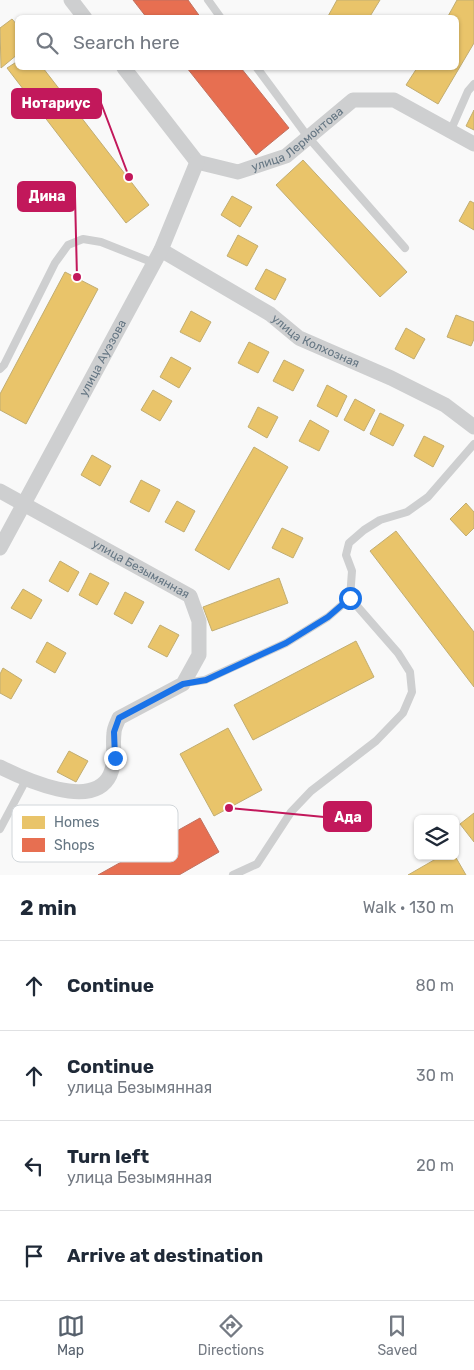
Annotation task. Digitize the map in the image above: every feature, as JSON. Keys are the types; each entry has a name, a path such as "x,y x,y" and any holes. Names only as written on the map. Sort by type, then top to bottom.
{"street":[{"path":"71,0 83,15"},
{"path":"126,70 197,162"},
{"name":"улица Лермонтова","path":"197,162 238,172 286,156 353,100 394,100 474,144"},
{"name":"улица Ауэзова","path":"0,548 157,256 197,162"},
{"name":"улица Колхозная","path":"157,256 270,314 299,338 391,378 445,405 474,427"},
{"name":"улица Безымянная","path":"0,491 190,596 199,622 199,655 183,684"},
{"path":"0,767 26,780 76,793 96,788 109,776 115,758 114,732 119,718 183,684"}],"lane":[{"path":"208,0 219,15"},
{"path":"259,70 308,137 405,248"},
{"path":"450,132 468,91 474,84"},
{"path":"0,369 4,365 56,263 68,245 83,239 157,256"},
{"path":"183,684 206,680 286,643 328,617 350,598 352,571 346,555 349,543 364,530 380,520 407,512 428,498 474,444"},
{"path":"232,875 257,864 291,812 311,791 376,741 403,713 412,692 410,672 398,653 350,598"},
{"path":"13,805 26,780"},
{"path":"0,829 12,806"}],"building: Homes":[{"path":"337,0 380,0 371,15 329,15"},
{"path":"457,0 474,0 474,43 459,68 459,15 449,15"},
{"path":"12,19 15,22 15,56 1,68 0,28"},
{"path":"15,63 15,70 45,70 149,205 126,223 7,68"},
{"path":"416,70 458,70 438,104 406,85"},
{"path":"474,110 474,130 466,126"},
{"path":"303,160 407,272 380,297 276,185"},
{"path":"232,196 252,207 240,227 221,215"},
{"path":"470,201 474,203 474,230 459,221"},
{"path":"238,235 258,246 247,266 227,256"},
{"path":"266,269 286,279 275,300 255,289"},
{"path":"65,272 98,289 26,424 0,410 0,394"},
{"path":"191,311 211,322 200,342 180,332"},
{"path":"456,315 474,322 474,339 471,346 447,337"},
{"path":"406,328 425,339 414,359 395,349"},
{"path":"249,342 269,352 258,373 238,363"},
{"path":"171,357 191,368 179,388 160,377"},
{"path":"284,360 304,370 293,391 273,381"},
{"path":"327,385 347,396 337,417 317,406"},
{"path":"153,390 172,401 160,421 141,410"},
{"path":"355,399 375,410 364,431 344,420"},
{"path":"258,407 278,417 267,438 248,427"},
{"path":"380,413 404,425 393,446 370,434"},
{"path":"310,420 329,431 319,451 299,441"},
{"path":"424,436 444,446 433,467 414,456"},
{"path":"254,447 288,467 229,570 195,550"},
{"path":"92,455 111,466 100,486 81,475"},
{"path":"141,480 160,490 149,512 130,502"},
{"path":"177,501 195,511 184,532 165,522"},
{"path":"466,503 474,512 474,528 466,536 450,519"},
{"path":"282,528 303,538 293,558 272,548"},
{"path":"396,531 474,632 474,687 370,551"},
{"path":"60,561 79,572 68,592 49,581"},
{"path":"90,573 109,583 97,605 79,595"},
{"path":"279,578 288,603 212,631 203,607"},
{"path":"23,589 42,600 31,619 11,608"},
{"path":"125,592 144,602 132,624 114,614"},
{"path":"160,625 179,635 167,657 148,647"},
{"path":"356,641 374,677 253,740 234,705"},
{"path":"47,642 66,653 55,673 36,662"},
{"path":"3,668 22,680 11,699 0,693 0,674"},
{"path":"228,728 262,790 214,816 180,754"},
{"path":"69,751 88,761 76,782 57,772"},
{"path":"474,813 474,842 460,824"},
{"path":"434,860 457,860 466,875 408,875"}],"building: Shops":[{"path":"133,0 188,0 199,15 145,15"},
{"path":"189,70 243,70 289,128 256,155"},
{"path":"200,818 219,852 179,875 98,875 121,862 178,862 178,830"}],"place":[{"name":"Нотариус","path":"129,177"},
{"name":"Дина","path":"77,277"},
{"name":"Ада","path":"229,808"}],"route":[{"path":"115,758 114,732 119,718 183,684 206,680 286,643 328,617 350,598"}]}
